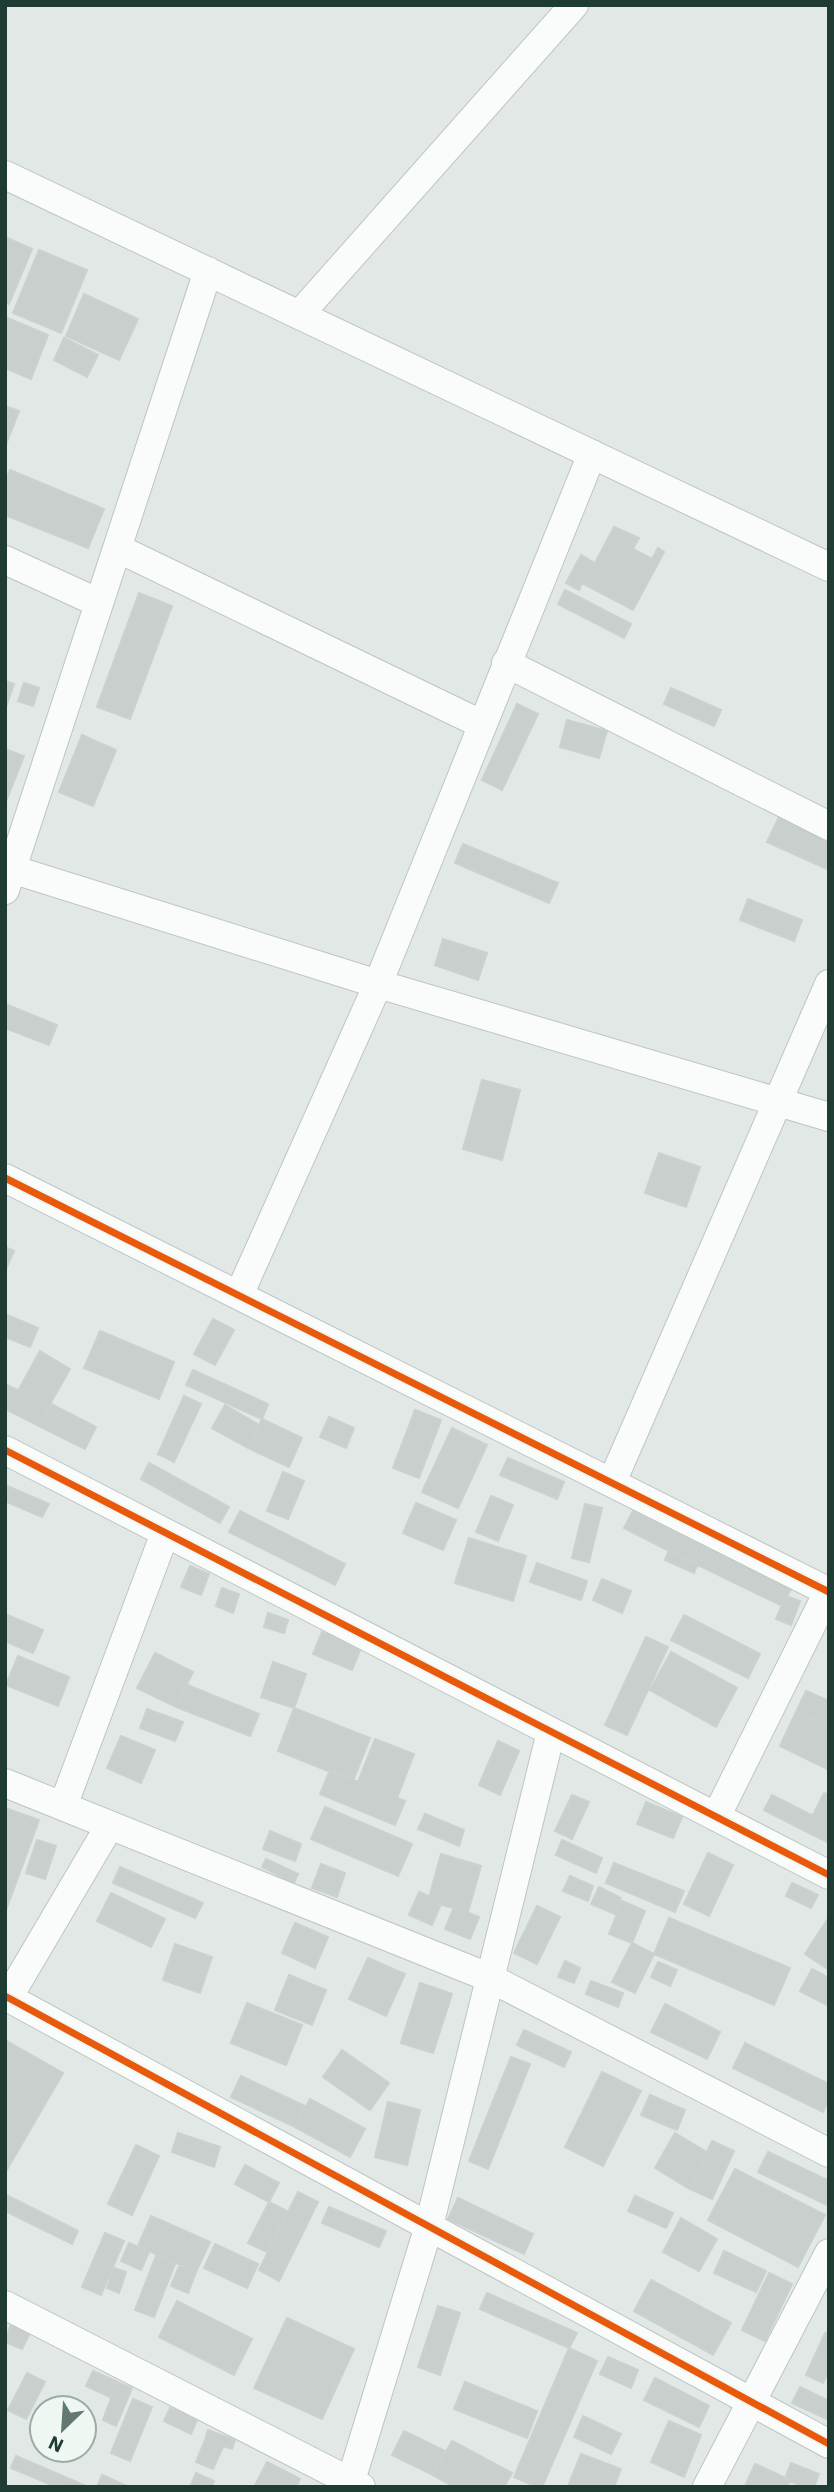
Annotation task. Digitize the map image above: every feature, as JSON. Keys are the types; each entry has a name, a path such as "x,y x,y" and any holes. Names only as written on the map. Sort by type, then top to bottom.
{"street":[{"path":"299,315 574,5"},
{"path":"5,174 829,567"},
{"path":"208,271 7,875 777,1104 829,1117"},
{"path":"239,1295 378,984 592,454"},
{"path":"117,548 481,724"},
{"path":"5,560 99,603"},
{"path":"506,663 829,826"},
{"path":"612,1482 829,984"},
{"path":"5,1178 829,1591 716,1817"},
{"path":"5,1450 829,1875"},
{"path":"63,1806 165,1533"},
{"path":"5,2305 354,2485 429,2226 488,1977 551,1732"},
{"path":"5,1783 488,1977 829,2153"},
{"path":"110,1825 7,1997 829,2444"},
{"path":"707,2487 829,2253"}],"building":[{"path":"5,237 32,249 9,304 5,302"},
{"path":"39,250 87,270 61,333 13,313"},
{"path":"84,294 138,319 119,360 66,336"},
{"path":"5,317 48,335 31,379 5,368"},
{"path":"64,338 98,355 87,377 54,360"},
{"path":"5,406 19,411 5,447"},
{"path":"10,470 104,509 88,548 5,515 5,481"},
{"path":"614,527 639,538 633,549 652,559 658,548 664,552 633,610 582,583 579,590 566,583 581,555 595,563"},
{"path":"565,590 631,624 624,638 558,604"},
{"path":"139,593 172,606 130,719 97,707"},
{"path":"5,681 14,684 6,707 5,707"},
{"path":"24,683 39,688 33,706 18,701"},
{"path":"671,688 721,710 714,726 664,704"},
{"path":"517,704 538,714 502,790 482,780"},
{"path":"567,720 607,731 599,758 560,747"},
{"path":"82,735 116,750 93,806 59,792"},
{"path":"5,749 24,756 5,804"},
{"path":"779,817 829,841 829,870 767,842"},
{"path":"463,844 558,883 549,903 455,863"},
{"path":"748,899 802,920 794,941 740,920"},
{"path":"443,939 487,953 478,980 435,965"},
{"path":"5,1004 57,1025 49,1045 5,1028"},
{"path":"482,1080 520,1090 502,1160 463,1149"},
{"path":"659,1153 700,1167 686,1207 645,1193"},
{"path":"5,1247 14,1251 5,1271"},
{"path":"5,1314 38,1328 30,1347 5,1337"},
{"path":"213,1319 234,1330 215,1365 194,1354"},
{"path":"100,1331 174,1362 159,1399 84,1368"},
{"path":"40,1351 70,1369 49,1406 19,1389"},
{"path":"193,1370 268,1404 262,1419 186,1385"},
{"path":"5,1384 49,1406 39,1426 5,1409"},
{"path":"184,1396 201,1404 174,1462 158,1454"},
{"path":"51,1404 96,1427 85,1449 39,1426"},
{"path":"225,1405 261,1426 248,1448 212,1428"},
{"path":"415,1410 441,1420 419,1478 393,1468"},
{"path":"329,1417 354,1428 346,1448 320,1437"},
{"path":"262,1419 302,1438 289,1467 248,1448"},
{"path":"452,1428 487,1445 458,1508 422,1492"},
{"path":"508,1458 564,1482 557,1499 500,1475"},
{"path":"149,1463 229,1507 220,1523 141,1479"},
{"path":"283,1472 304,1481 288,1519 267,1511"},
{"path":"5,1485 49,1504 42,1517 5,1501"},
{"path":"491,1496 513,1505 498,1541 476,1532"},
{"path":"416,1503 456,1520 443,1550 403,1533"},
{"path":"585,1504 602,1508 589,1562 572,1558"},
{"path":"240,1511 345,1564 335,1585 229,1532"},
{"path":"633,1511 676,1532 667,1550 624,1528"},
{"path":"676,1532 791,1589 782,1606 667,1550"},
{"path":"469,1538 526,1556 513,1601 455,1583"},
{"path":"669,1550 698,1563 694,1573 665,1560"},
{"path":"537,1563 587,1581 581,1600 530,1582"},
{"path":"190,1566 209,1574 201,1595 181,1587"},
{"path":"602,1579 631,1591 622,1613 593,1600"},
{"path":"222,1588 239,1594 233,1613 216,1606"},
{"path":"786,1596 800,1601 791,1625 776,1619"},
{"path":"268,1613 288,1620 284,1633 264,1627"},
{"path":"5,1614 43,1630 33,1653 5,1641"},
{"path":"684,1615 760,1654 748,1678 671,1640"},
{"path":"322,1632 361,1648 352,1670 313,1654"},
{"path":"646,1637 668,1647 627,1735 605,1725"},
{"path":"671,1652 737,1688 716,1727 650,1690"},
{"path":"155,1653 193,1672 176,1707 137,1688"},
{"path":"18,1656 69,1677 58,1706 6,1685"},
{"path":"273,1662 306,1674 294,1708 261,1697"},
{"path":"185,1684 259,1714 250,1736 176,1707"},
{"path":"806,1691 829,1701 829,1726 796,1712"},
{"path":"294,1708 370,1738 353,1781 278,1751"},
{"path":"147,1709 183,1722 175,1741 140,1728"},
{"path":"796,1712 829,1728 829,1770 780,1746"},
{"path":"121,1736 155,1750 141,1783 107,1768"},
{"path":"375,1739 414,1754 397,1798 358,1782"},
{"path":"498,1741 519,1751 500,1795 479,1785"},
{"path":"330,1770 405,1801 395,1825 320,1794"},
{"path":"824,1793 829,1795 829,1843 805,1831"},
{"path":"572,1795 589,1802 572,1839 555,1831"},
{"path":"772,1795 813,1816 805,1831 764,1810"},
{"path":"646,1802 682,1817 673,1838 637,1824"},
{"path":"325,1807 412,1844 398,1876 311,1839"},
{"path":"5,1808 39,1820 5,1913"},
{"path":"425,1814 464,1830 459,1846 418,1829"},
{"path":"270,1831 301,1844 295,1861 263,1849"},
{"path":"37,1840 56,1846 45,1879 26,1873"},
{"path":"562,1840 602,1858 596,1873 556,1855"},
{"path":"708,1853 733,1865 709,1916 684,1904"},
{"path":"441,1854 481,1866 468,1912 428,1901"},
{"path":"266,1859 298,1874 294,1883 262,1867"},
{"path":"614,1863 684,1891 675,1912 606,1883"},
{"path":"321,1864 345,1873 337,1897 312,1888"},
{"path":"120,1867 203,1903 195,1918 113,1883"},
{"path":"570,1876 593,1886 588,1901 563,1891"},
{"path":"792,1883 818,1895 811,1908 786,1896"},
{"path":"599,1887 621,1898 615,1914 591,1904"},
{"path":"419,1892 442,1902 432,1925 409,1915"},
{"path":"111,1893 165,1919 151,1947 97,1921"},
{"path":"622,1901 645,1911 632,1943 609,1934"},
{"path":"537,1906 560,1917 537,1964 514,1953"},
{"path":"454,1907 479,1917 470,1939 445,1929"},
{"path":"829,1917 829,1970 805,1954"},
{"path":"669,1918 790,1968 774,2005 654,1954"},
{"path":"295,1923 328,1937 315,1968 282,1953"},
{"path":"632,1943 654,1954 635,1993 612,1982"},
{"path":"175,1944 212,1957 200,1993 163,1980"},
{"path":"368,1958 405,1974 386,2016 349,1999"},
{"path":"565,1961 580,1968 574,1983 558,1977"},
{"path":"658,1962 677,1970 670,1986 651,1977"},
{"path":"812,1969 829,1978 829,2006 800,1991"},
{"path":"289,1975 326,1990 312,2025 275,2010"},
{"path":"591,1981 623,1993 618,2007 586,1994"},
{"path":"420,1983 452,1994 433,2053 401,2043"},
{"path":"247,2003 302,2025 286,2065 231,2043"},
{"path":"665,2004 720,2032 707,2059 651,2032"},
{"path":"524,2030 571,2052 564,2067 517,2045"},
{"path":"5,2040 63,2073 5,2173"},
{"path":"745,2043 829,2084 829,2099 823,2112 733,2068"},
{"path":"342,2050 389,2083 370,2110 323,2077"},
{"path":"511,2057 530,2064 506,2124 487,2116"},
{"path":"602,2072 641,2091 603,2166 565,2147"},
{"path":"241,2076 305,2106 295,2127 231,2097"},
{"path":"650,2095 685,2110 677,2130 641,2115"},
{"path":"310,2099 365,2129 350,2157 295,2127"},
{"path":"388,2102 420,2110 407,2165 375,2157"},
{"path":"487,2116 506,2124 488,2169 469,2161"},
{"path":"178,2133 220,2147 214,2167 172,2152"},
{"path":"675,2133 710,2154 690,2189 655,2168"},
{"path":"712,2141 734,2151 712,2199 690,2189"},
{"path":"136,2145 159,2156 132,2215 108,2204"},
{"path":"768,2152 829,2181 829,2206 758,2172"},
{"path":"245,2165 279,2183 269,2202 235,2184"},
{"path":"735,2169 825,2215 798,2267 708,2220"},
{"path":"298,2192 318,2202 279,2281 259,2270"},
{"path":"6,2195 78,2231 72,2244 5,2211"},
{"path":"635,2196 673,2213 666,2228 628,2211"},
{"path":"458,2198 533,2234 524,2254 448,2219"},
{"path":"269,2202 287,2211 267,2252 248,2243"},
{"path":"329,2207 386,2231 379,2247 322,2223"},
{"path":"151,2216 210,2242 196,2272 138,2246"},
{"path":"681,2218 717,2239 699,2271 663,2252"},
{"path":"105,2233 124,2241 101,2295 82,2287"},
{"path":"129,2243 149,2252 141,2270 121,2261"},
{"path":"215,2244 258,2264 247,2288 204,2268"},
{"path":"724,2251 766,2271 756,2292 714,2273"},
{"path":"156,2256 175,2264 154,2317 135,2310"},
{"path":"179,2266 196,2272 188,2293 171,2286"},
{"path":"114,2268 126,2272 119,2293 107,2288"},
{"path":"769,2273 792,2284 765,2341 742,2330"},
{"path":"651,2280 731,2323 713,2355 634,2311"},
{"path":"487,2293 577,2333 569,2348 480,2309"},
{"path":"177,2301 252,2339 234,2375 159,2337"},
{"path":"438,2306 460,2313 440,2375 418,2367"},
{"path":"287,2318 354,2349 322,2419 254,2388"},
{"path":"11,2324 30,2333 22,2349 5,2342"},
{"path":"825,2333 829,2334 829,2370 823,2383 806,2375"},
{"path":"569,2348 597,2361 542,2487 537,2487 514,2477"},
{"path":"608,2357 638,2370 631,2388 600,2374"},
{"path":"93,2371 118,2382 110,2397 86,2386"},
{"path":"27,2373 45,2382 39,2394 28,2394 26,2419 8,2410"},
{"path":"655,2378 709,2406 699,2427 644,2400"},
{"path":"117,2382 132,2388 116,2426 103,2420"},
{"path":"465,2382 537,2411 527,2438 454,2409"},
{"path":"800,2387 829,2401 829,2420 792,2403"},
{"path":"133,2399 152,2407 130,2461 111,2453"},
{"path":"170,2408 197,2420 191,2434 164,2421"},
{"path":"583,2416 621,2434 611,2454 574,2437"},
{"path":"669,2421 701,2435 684,2477 651,2462"},
{"path":"208,2430 235,2440 232,2449 205,2440"},
{"path":"404,2431 445,2451 433,2475 392,2455"},
{"path":"205,2440 223,2447 213,2469 196,2462"},
{"path":"452,2441 512,2473 504,2487 454,2487 433,2475"},
{"path":"581,2454 621,2469 614,2487 568,2486"},
{"path":"16,2456 28,2461 28,2464 35,2464 86,2487 56,2487 11,2468"},
{"path":"267,2462 300,2479 296,2487 255,2485"},
{"path":"791,2463 819,2474 814,2487 805,2487 785,2479"},
{"path":"755,2464 790,2480 787,2487 753,2487 746,2484"},
{"path":"196,2473 214,2481 212,2487 190,2487"},
{"path":"102,2475 129,2487 97,2487"}],"cycle path":[{"path":"5,1178 829,1592"},
{"path":"5,1450 829,1875"},
{"path":"5,1996 829,2444"}]}
